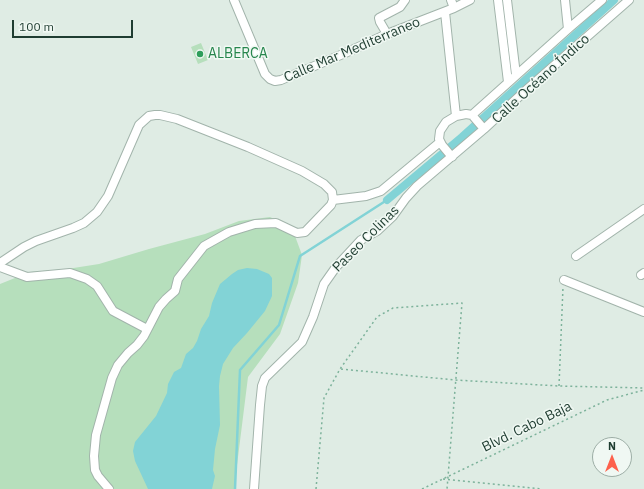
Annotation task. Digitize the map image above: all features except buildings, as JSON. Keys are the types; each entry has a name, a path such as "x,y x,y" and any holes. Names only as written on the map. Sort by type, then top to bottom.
{"street":[{"name":"Calle Mar Mediterraneo","path":"234,0 265,74 272,80 281,80 388,34 445,12 453,4 470,0"},
{"path":"388,34 379,18 380,16 400,7 405,0"},
{"path":"498,0 508,82"},
{"path":"507,0 516,75"},
{"path":"564,0 568,29"},
{"name":"Calle Océano Índico","path":"478,122 508,82 602,0"},
{"name":"Calle Océano Índico","path":"446,150 478,122 531,86 629,0"},
{"path":"445,12 456,116 451,118 442,126 440,135 446,150"},
{"path":"0,263 24,247 84,223 94,215 105,201 139,125 149,116 155,114 168,116 210,132 302,171 329,188 332,192 333,200 331,205 305,232 297,233 276,223 255,224 229,232 207,244 199,251 178,279 175,291 166,298 159,307 137,345 125,357 115,371 98,428 95,449 95,470 109,489"},
{"name":"Calle Océano Índico","path":"456,116 466,114 478,122"},
{"name":"Paseo Colinas","path":"333,200 366,196 380,191 446,150"},
{"name":"Paseo Colinas","path":"254,489 260,405 262,386 265,378 302,342 313,318 324,284 336,266 361,240 376,231 393,216 446,150"},
{"path":"576,256 644,209"},
{"path":"0,267 27,277 58,274 77,275 97,286 113,311 133,320 147,329"},
{"path":"564,280 644,312"}],"path":[{"path":"559,386 564,280"},
{"path":"316,489 324,398 340,369 377,317 393,308 462,303 447,489"},
{"path":"340,369 455,380 644,389"},
{"name":"Blvd. Cabo Baja","path":"422,489 607,400 644,389"},
{"path":"442,479 542,489"}],"green space":[{"name":"ALBERCA","path":"201,43 208,60 198,64 191,47"},
{"path":"270,217 289,226 295,236 302,255 298,283 280,334 248,377 234,489 0,489 0,284 30,272 67,269 99,264 205,234 239,221"}],"water":[{"path":"247,268 257,269 269,274 272,278 272,296 265,311 233,348 223,364 219,386 220,425 215,449 213,470 215,476 212,489 148,489 135,461 133,451 135,442 156,416 167,393 168,384 174,372 181,368 186,354 193,348 197,341 201,329 209,316 212,303 220,284 238,270"}],"waterway":[{"path":"502,0 510,61"},
{"path":"387,200 462,137 614,0"},
{"path":"235,489 240,370 279,325 300,256 387,200"}],"place":[{"name":"ALBERCA","path":"200,54"}]}
